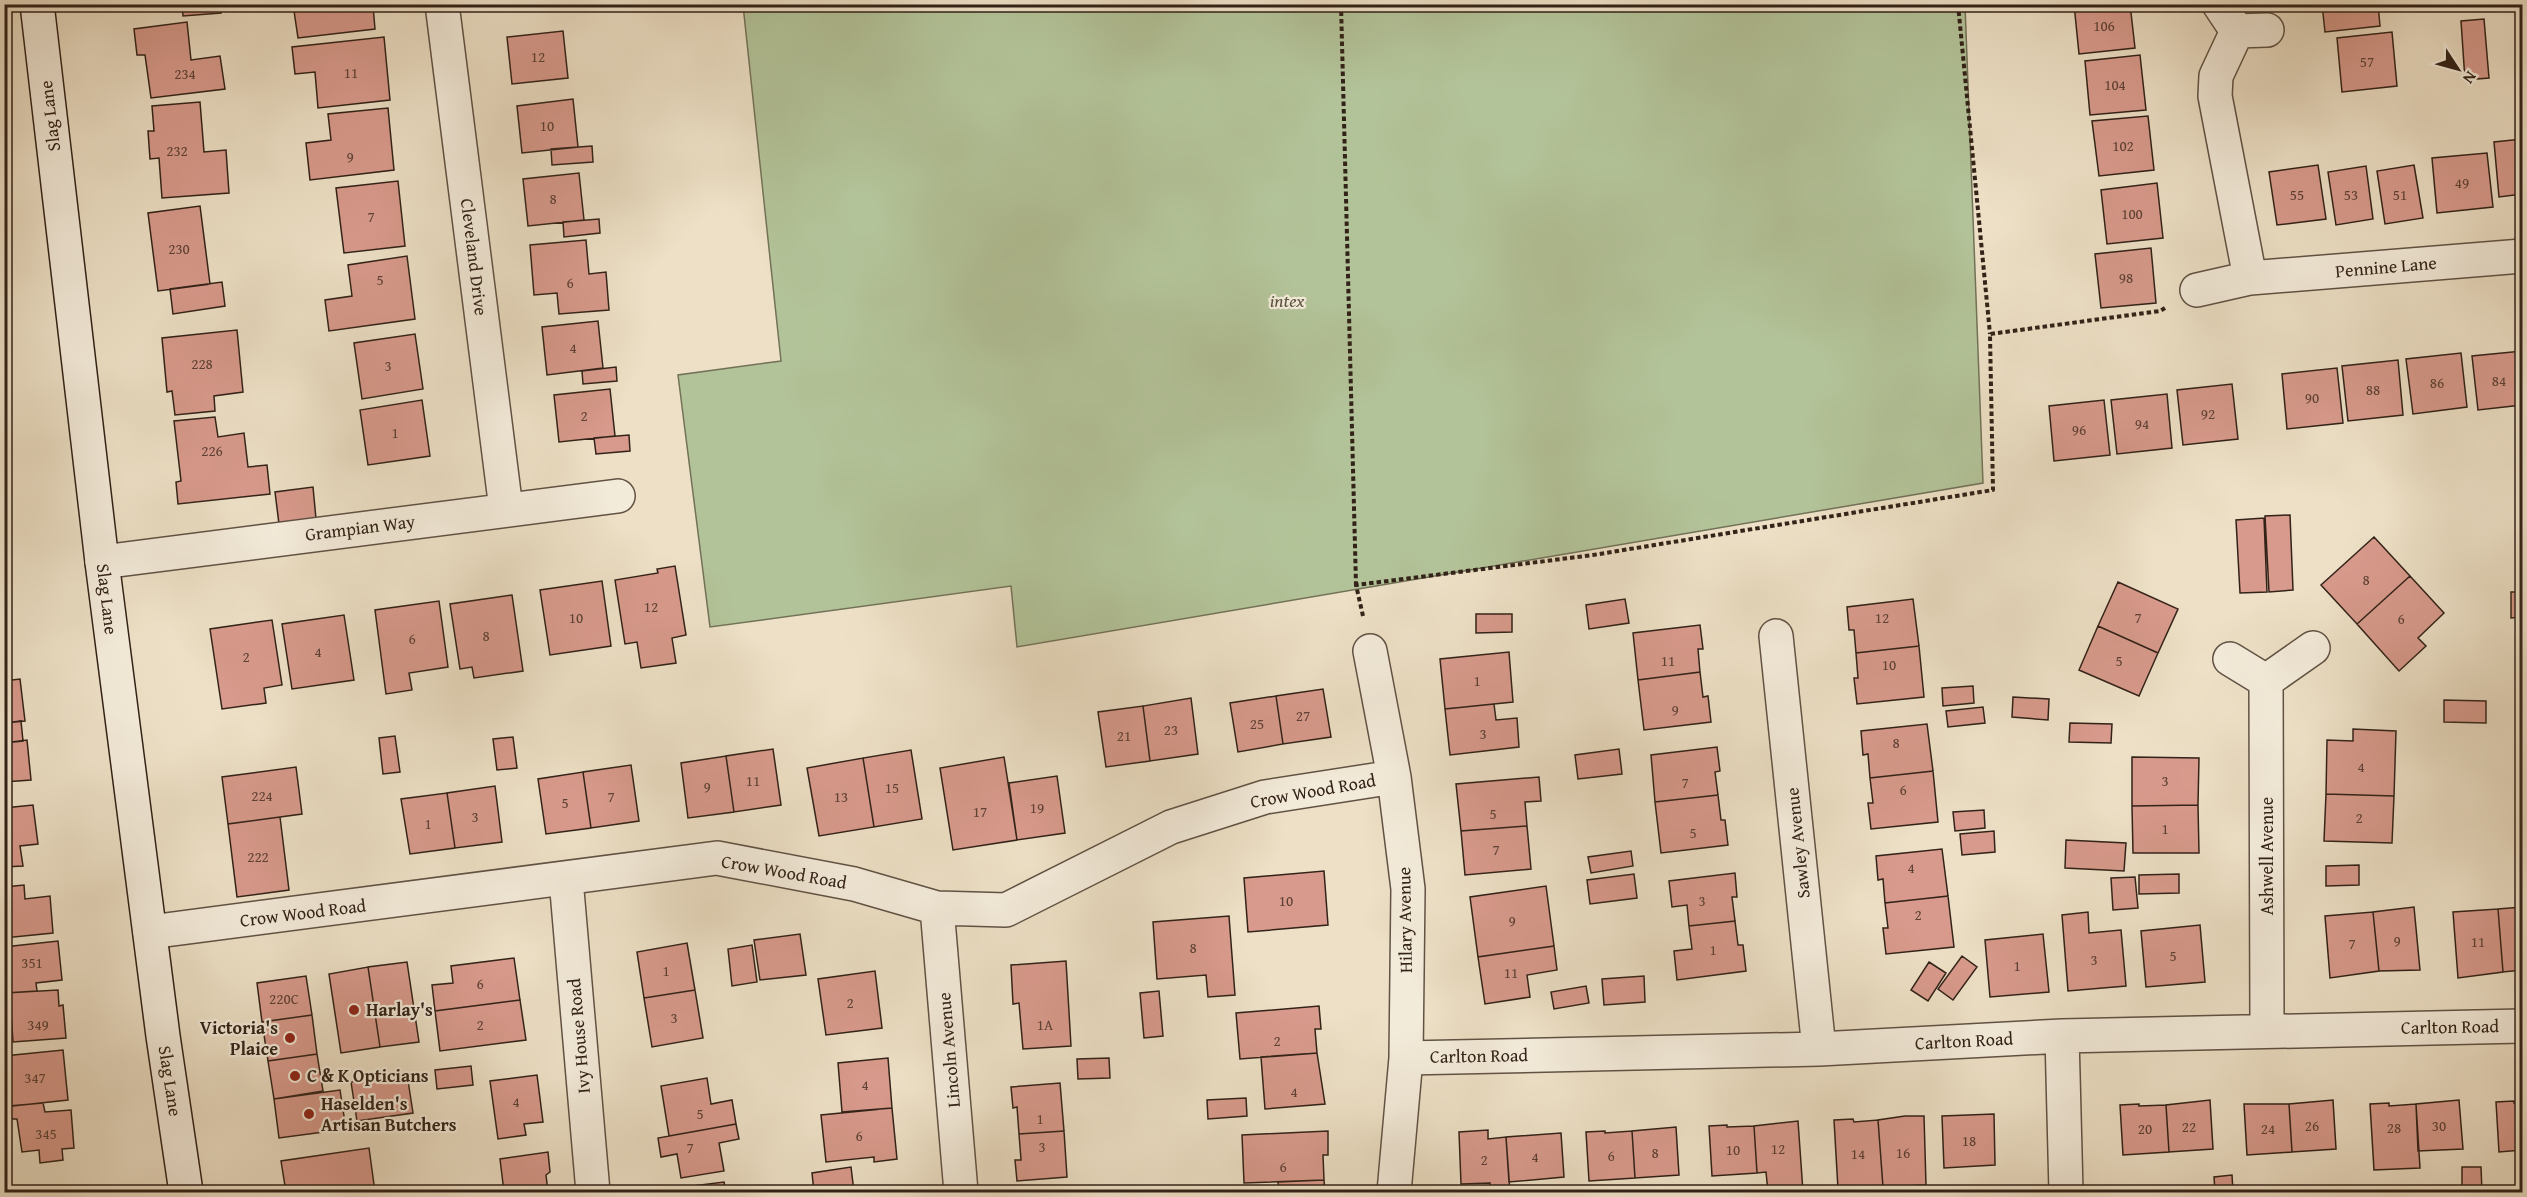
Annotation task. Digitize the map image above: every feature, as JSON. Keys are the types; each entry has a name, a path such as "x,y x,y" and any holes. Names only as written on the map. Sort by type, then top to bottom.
{"street":[{"name":"Slag Lane","path":"37,4 102,562 186,1192"},
{"name":"Cleveland Drive","path":"442,4 506,509"},
{"path":"2241,22 2216,76 2215,96 2250,278"},
{"name":"Pennine Lane","path":"2197,290 2250,278 2523,256"},
{"name":"Grampian Way","path":"102,562 618,496"},
{"name":"Sawley Avenue","path":"1776,636 1819,1049"},
{"path":"2230,659 2266,681 2313,648"},
{"name":"Hilary Avenue","path":"1370,651 1394,777 1408,889 1406,1058 1394,1192"},
{"name":"Ashwell Avenue","path":"2266,681 2267,1030"},
{"name":"Crow Wood Road","path":"150,932 717,858 854,884 937,908 1006,910 1171,826 1266,796 1394,777"},
{"name":"Ivy House Road","path":"566,879 593,1192"},
{"name":"Lincoln Avenue","path":"937,908 961,1192"},
{"name":"Carlton Road","path":"1406,1058 1819,1049 2062,1036 2267,1030 2523,1026"},
{"path":"2062,1036 2066,1192"}],"path":[{"path":"1341,4 1356,585 1370,651"},
{"path":"1356,585 1593,555 1993,490 1990,334 1958,4"},
{"path":"1990,334 2160,310 2197,290"}],"green space":[{"name":"intex","path":"743,5 1965,5 1983,483 1017,647 1011,586 710,627 678,375 781,361"}],"building":[{"path":"182,4 221,4 221,13 183,16"},
{"path":"293,4 356,4 356,8 373,6 375,29 298,38"},
{"path":"522,4 575,4 522,10"},
{"path":"2074,4 2130,4 2135,48 2079,54"},
{"path":"2322,4 2378,4 2380,26 2325,32"},
{"path":"2484,19 2489,78 2465,80 2461,21"},
{"path":"187,22 191,60 220,56 225,89 151,98 145,55 137,55 134,29"},
{"path":"563,31 568,78 512,84 507,37"},
{"path":"2392,32 2397,86 2342,92 2337,38"},
{"path":"384,37 390,100 318,108 315,72 295,74 292,47"},
{"path":"2140,55 2146,110 2090,115 2085,61"},
{"path":"573,99 578,147 522,153 517,106"},
{"path":"200,102 204,152 226,150 229,193 162,198 159,158 150,159 148,131 154,131 152,106"},
{"path":"388,108 394,170 310,180 306,143 331,140 328,114"},
{"path":"2148,116 2154,170 2099,176 2092,121"},
{"path":"2522,139 2522,194 2499,197 2494,142"},
{"path":"592,146 593,162 552,165 551,149"},
{"path":"2487,153 2493,207 2437,213 2432,158"},
{"path":"2318,165 2326,219 2277,225 2269,172"},
{"path":"2414,165 2423,218 2385,224 2377,171"},
{"path":"2366,166 2373,219 2336,225 2328,172"},
{"path":"579,173 584,220 528,226 523,179"},
{"path":"398,181 405,246 344,253 336,188"},
{"path":"2157,183 2163,238 2107,244 2101,190"},
{"path":"200,206 210,284 158,291 148,213"},
{"path":"599,219 600,233 564,237 563,222"},
{"path":"586,240 589,274 606,272 609,310 559,314 557,293 534,295 530,245"},
{"path":"2151,248 2156,303 2101,308 2095,254"},
{"path":"407,256 415,319 329,331 325,300 352,296 348,265"},
{"path":"222,282 225,306 173,314 170,289"},
{"path":"598,321 603,368 547,375 542,327"},
{"path":"237,330 243,392 214,396 215,411 175,415 172,391 167,392 162,338"},
{"path":"415,334 423,389 362,399 354,343"},
{"path":"2522,351 2522,405 2478,410 2472,356"},
{"path":"2461,353 2467,407 2413,414 2406,359"},
{"path":"2398,360 2403,415 2348,421 2342,366"},
{"path":"616,367 617,381 583,384 582,371"},
{"path":"2337,368 2343,423 2287,429 2282,374"},
{"path":"2232,384 2238,439 2183,445 2177,390"},
{"path":"610,389 615,436 559,442 554,395"},
{"path":"2167,394 2172,448 2117,454 2111,400"},
{"path":"422,400 430,456 368,465 360,410"},
{"path":"2104,400 2110,455 2054,461 2049,406"},
{"path":"215,417 218,437 244,433 248,467 267,465 270,494 178,504 176,482 181,481 174,421"},
{"path":"629,435 630,451 596,454 594,438"},
{"path":"313,487 316,519 279,524 275,492"},
{"path":"2290,515 2293,590 2269,592 2265,516"},
{"path":"2264,518 2267,592 2240,593 2236,520"},
{"path":"2374,537 2410,576 2357,624 2321,585"},
{"path":"675,566 686,635 672,638 676,663 641,668 637,642 625,644 615,580 658,573 657,569"},
{"path":"2410,576 2444,613 2418,638 2426,646 2399,671 2357,624"},
{"path":"602,581 611,646 550,655 540,590"},
{"path":"2118,582 2178,609 2158,653 2098,626"},
{"path":"2511,592 2522,592 2522,617 2511,618"},
{"path":"512,595 523,671 474,678 472,667 460,669 450,604"},
{"path":"1625,599 1629,623 1589,629 1586,605"},
{"path":"1913,599 1919,646 1856,653 1854,630 1849,630 1847,607"},
{"path":"439,601 448,667 409,673 412,690 386,694 375,610"},
{"path":"1476,614 1512,614 1512,632 1476,633"},
{"path":"344,615 354,680 292,689 282,624"},
{"path":"272,620 282,685 264,688 266,703 222,709 210,629"},
{"path":"1700,625 1703,649 1698,649 1700,672 1638,680 1633,633"},
{"path":"2098,626 2158,653 2139,696 2079,670"},
{"path":"1919,646 1924,697 1857,704 1854,678 1858,678 1856,653"},
{"path":"1509,652 1513,702 1445,709 1440,659"},
{"path":"1700,672 1703,697 1708,696 1711,722 1644,730 1638,680"},
{"path":"20,679 25,721 4,723 4,681"},
{"path":"1973,686 1974,703 1943,706 1942,688"},
{"path":"1323,689 1331,737 1283,744 1276,696"},
{"path":"1276,696 1283,744 1238,752 1230,703"},
{"path":"2013,697 2049,699 2048,720 2012,717"},
{"path":"1191,698 1198,754 1150,761 1143,706"},
{"path":"2444,700 2486,701 2486,723 2444,722"},
{"path":"1494,704 1496,720 1517,718 1519,747 1450,755 1445,709"},
{"path":"1143,706 1150,761 1106,767 1098,712"},
{"path":"1983,707 1985,723 1948,727 1946,711"},
{"path":"21,721 23,741 4,743 4,723"},
{"path":"2070,723 2112,724 2111,743 2069,742"},
{"path":"1927,724 1933,771 1870,778 1868,754 1863,755 1861,731"},
{"path":"2353,729 2396,731 2394,796 2326,794 2327,740 2353,741"},
{"path":"395,736 400,772 383,774 379,738"},
{"path":"513,737 517,768 497,770 493,739"},
{"path":"27,740 31,780 4,782 4,743"},
{"path":"1717,747 1720,771 1715,772 1718,795 1655,802 1651,755"},
{"path":"773,749 781,805 734,812 726,756"},
{"path":"1619,749 1622,774 1578,779 1575,755"},
{"path":"911,750 922,819 874,827 863,758"},
{"path":"726,756 734,812 688,818 681,763"},
{"path":"1004,757 1017,840 953,850 940,768"},
{"path":"2132,757 2199,758 2198,805 2132,806"},
{"path":"863,758 874,827 819,836 807,768"},
{"path":"631,765 639,821 591,828 583,772"},
{"path":"296,767 302,814 228,824 222,777"},
{"path":"1933,771 1938,822 1871,829 1868,803 1873,803 1870,778"},
{"path":"583,772 591,828 546,834 538,779"},
{"path":"1057,776 1065,833 1017,840 1009,783"},
{"path":"1539,777 1541,801 1525,802 1527,826 1461,831 1456,784"},
{"path":"495,786 502,842 455,848 447,793"},
{"path":"447,793 455,848 410,854 401,799"},
{"path":"2326,794 2394,796 2392,843 2324,841"},
{"path":"1718,795 1721,820 1725,820 1728,845 1661,853 1655,802"},
{"path":"33,805 38,844 20,846 23,866 4,867 4,808"},
{"path":"2198,805 2199,853 2133,853 2132,806"},
{"path":"1984,810 1985,828 1955,831 1953,812"},
{"path":"280,817 289,890 237,897 228,824"},
{"path":"1527,826 1531,869 1465,875 1461,831"},
{"path":"1994,831 1995,852 1962,855 1960,834"},
{"path":"2066,840 2126,843 2124,871 2065,868"},
{"path":"1942,849 1948,896 1885,903 1883,879 1878,880 1876,856"},
{"path":"1631,851 1633,866 1591,873 1588,857"},
{"path":"2359,865 2359,885 2326,886 2326,866"},
{"path":"1324,871 1328,925 1248,932 1244,878"},
{"path":"1735,873 1737,897 1732,897 1735,921 1689,926 1687,905 1672,907 1669,881"},
{"path":"1634,874 1637,898 1590,904 1587,880"},
{"path":"2179,874 2179,893 2139,894 2139,875"},
{"path":"2135,877 2138,908 2113,910 2111,878"},
{"path":"24,885 25,899 50,896 53,933 4,938 4,887"},
{"path":"1546,886 1554,946 1478,957 1470,897"},
{"path":"1948,896 1954,947 1886,954 1883,928 1888,928 1885,903"},
{"path":"2414,907 2420,970 2379,971 2373,912"},
{"path":"2522,907 2522,970 2503,972 2498,909"},
{"path":"2498,909 2503,972 2458,978 2453,912"},
{"path":"2088,912 2089,933 2121,930 2126,986 2068,991 2062,915"},
{"path":"2373,912 2379,971 2330,978 2325,916"},
{"path":"1229,916 1235,995 1208,997 1206,975 1157,979 1153,922"},
{"path":"1735,921 1738,945 1743,945 1746,971 1677,980 1674,951 1692,949 1689,926"},
{"path":"2200,925 2205,982 2146,987 2141,931"},
{"path":"800,934 806,975 760,980 754,940"},
{"path":"2043,934 2049,992 1990,997 1985,940"},
{"path":"58,941 62,980 36,983 37,991 5,993 4,947"},
{"path":"687,943 695,990 644,998 637,952"},
{"path":"752,945 757,982 732,986 728,949"},
{"path":"1554,946 1557,970 1527,975 1530,997 1485,1004 1478,957"},
{"path":"1962,956 1977,967 1953,1000 1938,989"},
{"path":"514,958 520,1000 435,1011 432,985 453,983 451,966"},
{"path":"1066,961 1071,1046 1023,1049 1019,1003 1013,1004 1011,965"},
{"path":"407,962 419,1042 380,1047 368,967"},
{"path":"1929,962 1946,973 1928,1001 1911,990"},
{"name":"Harlay's","path":"368,967 380,1047 341,1053 329,974"},
{"path":"875,971 882,1028 826,1035 818,979"},
{"path":"306,976 312,1015 262,1022 257,983"},
{"path":"1644,976 1645,1002 1604,1005 1602,979"},
{"path":"1586,986 1589,1003 1554,1009 1551,992"},
{"path":"58,990 59,1006 63,1005 66,1038 13,1042 11,1012 6,1012 5,993"},
{"path":"695,990 703,1038 652,1047 644,998"},
{"path":"1159,991 1163,1036 1144,1038 1140,993"},
{"path":"520,1000 526,1040 440,1051 435,1011"},
{"path":"1319,1006 1321,1029 1315,1029 1317,1053 1240,1059 1236,1013"},
{"name":"Victoria's Plaice","path":"312,1015 317,1054 268,1061 262,1022"},
{"path":"63,1050 68,1100 4,1107 4,1056"},
{"path":"1317,1053 1325,1104 1265,1109 1261,1057"},
{"name":"C & K Opticians","path":"317,1054 323,1091 274,1099 268,1061"},
{"path":"888,1058 892,1108 842,1112 838,1063"},
{"path":"1109,1058 1110,1078 1078,1079 1077,1059"},
{"path":"471,1066 473,1085 437,1089 435,1070"},
{"path":"407,1074 413,1113 357,1121 351,1082"},
{"path":"537,1075 543,1122 524,1124 526,1135 498,1139 490,1081"},
{"path":"707,1078 711,1104 732,1100 736,1124 669,1136 661,1086"},
{"path":"1060,1083 1064,1131 1019,1134 1017,1107 1013,1108 1011,1087"},
{"name":"Haselden's Artisan Butchers","path":"340,1090 346,1129 279,1138 274,1099"},
{"path":"1246,1098 1247,1116 1208,1119 1207,1100"},
{"path":"2210,1100 2213,1149 2169,1152 2166,1105"},
{"path":"2333,1100 2336,1149 2292,1152 2289,1104"},
{"path":"2459,1100 2463,1149 2418,1151 2416,1104"},
{"path":"2514,1101 2514,1103 2522,1103 2522,1150 2499,1152 2496,1102"},
{"path":"43,1103 45,1112 71,1110 74,1148 62,1149 63,1160 40,1163 39,1150 22,1152 17,1119 10,1119 9,1106"},
{"path":"2389,1103 2389,1106 2416,1104 2420,1168 2374,1170 2370,1104"},
{"path":"2139,1104 2139,1106 2166,1105 2169,1152 2123,1155 2120,1105"},
{"path":"2244,1104 2289,1104 2292,1152 2247,1155"},
{"path":"892,1108 897,1159 874,1162 874,1157 826,1162 821,1115"},
{"path":"1994,1114 1995,1165 1944,1168 1942,1116"},
{"path":"1924,1116 1926,1185 1883,1187 1878,1120"},
{"path":"1853,1119 1854,1122 1878,1120 1883,1187 1838,1189 1834,1120"},
{"path":"1798,1121 1803,1192 1768,1192 1766,1172 1757,1173 1754,1126"},
{"path":"736,1124 739,1139 719,1143 724,1171 681,1178 677,1154 661,1157 658,1138"},
{"path":"1727,1125 1727,1127 1754,1126 1757,1173 1712,1176 1709,1126"},
{"path":"1676,1127 1679,1175 1635,1178 1632,1131"},
{"path":"1488,1130 1488,1139 1506,1137 1510,1192 1490,1192 1490,1183 1461,1184 1459,1132"},
{"path":"1064,1131 1067,1177 1017,1181 1015,1160 1021,1160 1019,1134"},
{"path":"1328,1131 1328,1155 1323,1155 1324,1180 1244,1183 1242,1135"},
{"path":"1605,1131 1605,1133 1632,1131 1635,1178 1589,1181 1586,1132"},
{"path":"1561,1133 1564,1177 1509,1182 1506,1137"},
{"path":"369,1148 375,1192 286,1192 281,1161"},
{"path":"548,1152 550,1172 546,1175 548,1192 504,1192 500,1159"},
{"path":"851,1167 854,1192 814,1192 812,1173"},
{"path":"2462,1167 2481,1167 2482,1192 2462,1192"},
{"path":"2232,1175 2233,1192 2215,1192 2214,1177"},
{"path":"1324,1180 1325,1192 1279,1192 1278,1182"},
{"path":"724,1182 726,1192 686,1192 685,1187"},
{"path":"1069,1188 1069,1192 1039,1192 1039,1190"}],"place":[{"name":"Harlay's","path":"354,1010"},
{"name":"Victoria's Plaice","path":"290,1038"},
{"name":"C & K Opticians","path":"295,1076"},
{"name":"Haselden's Artisan Butchers","path":"309,1114"}]}
